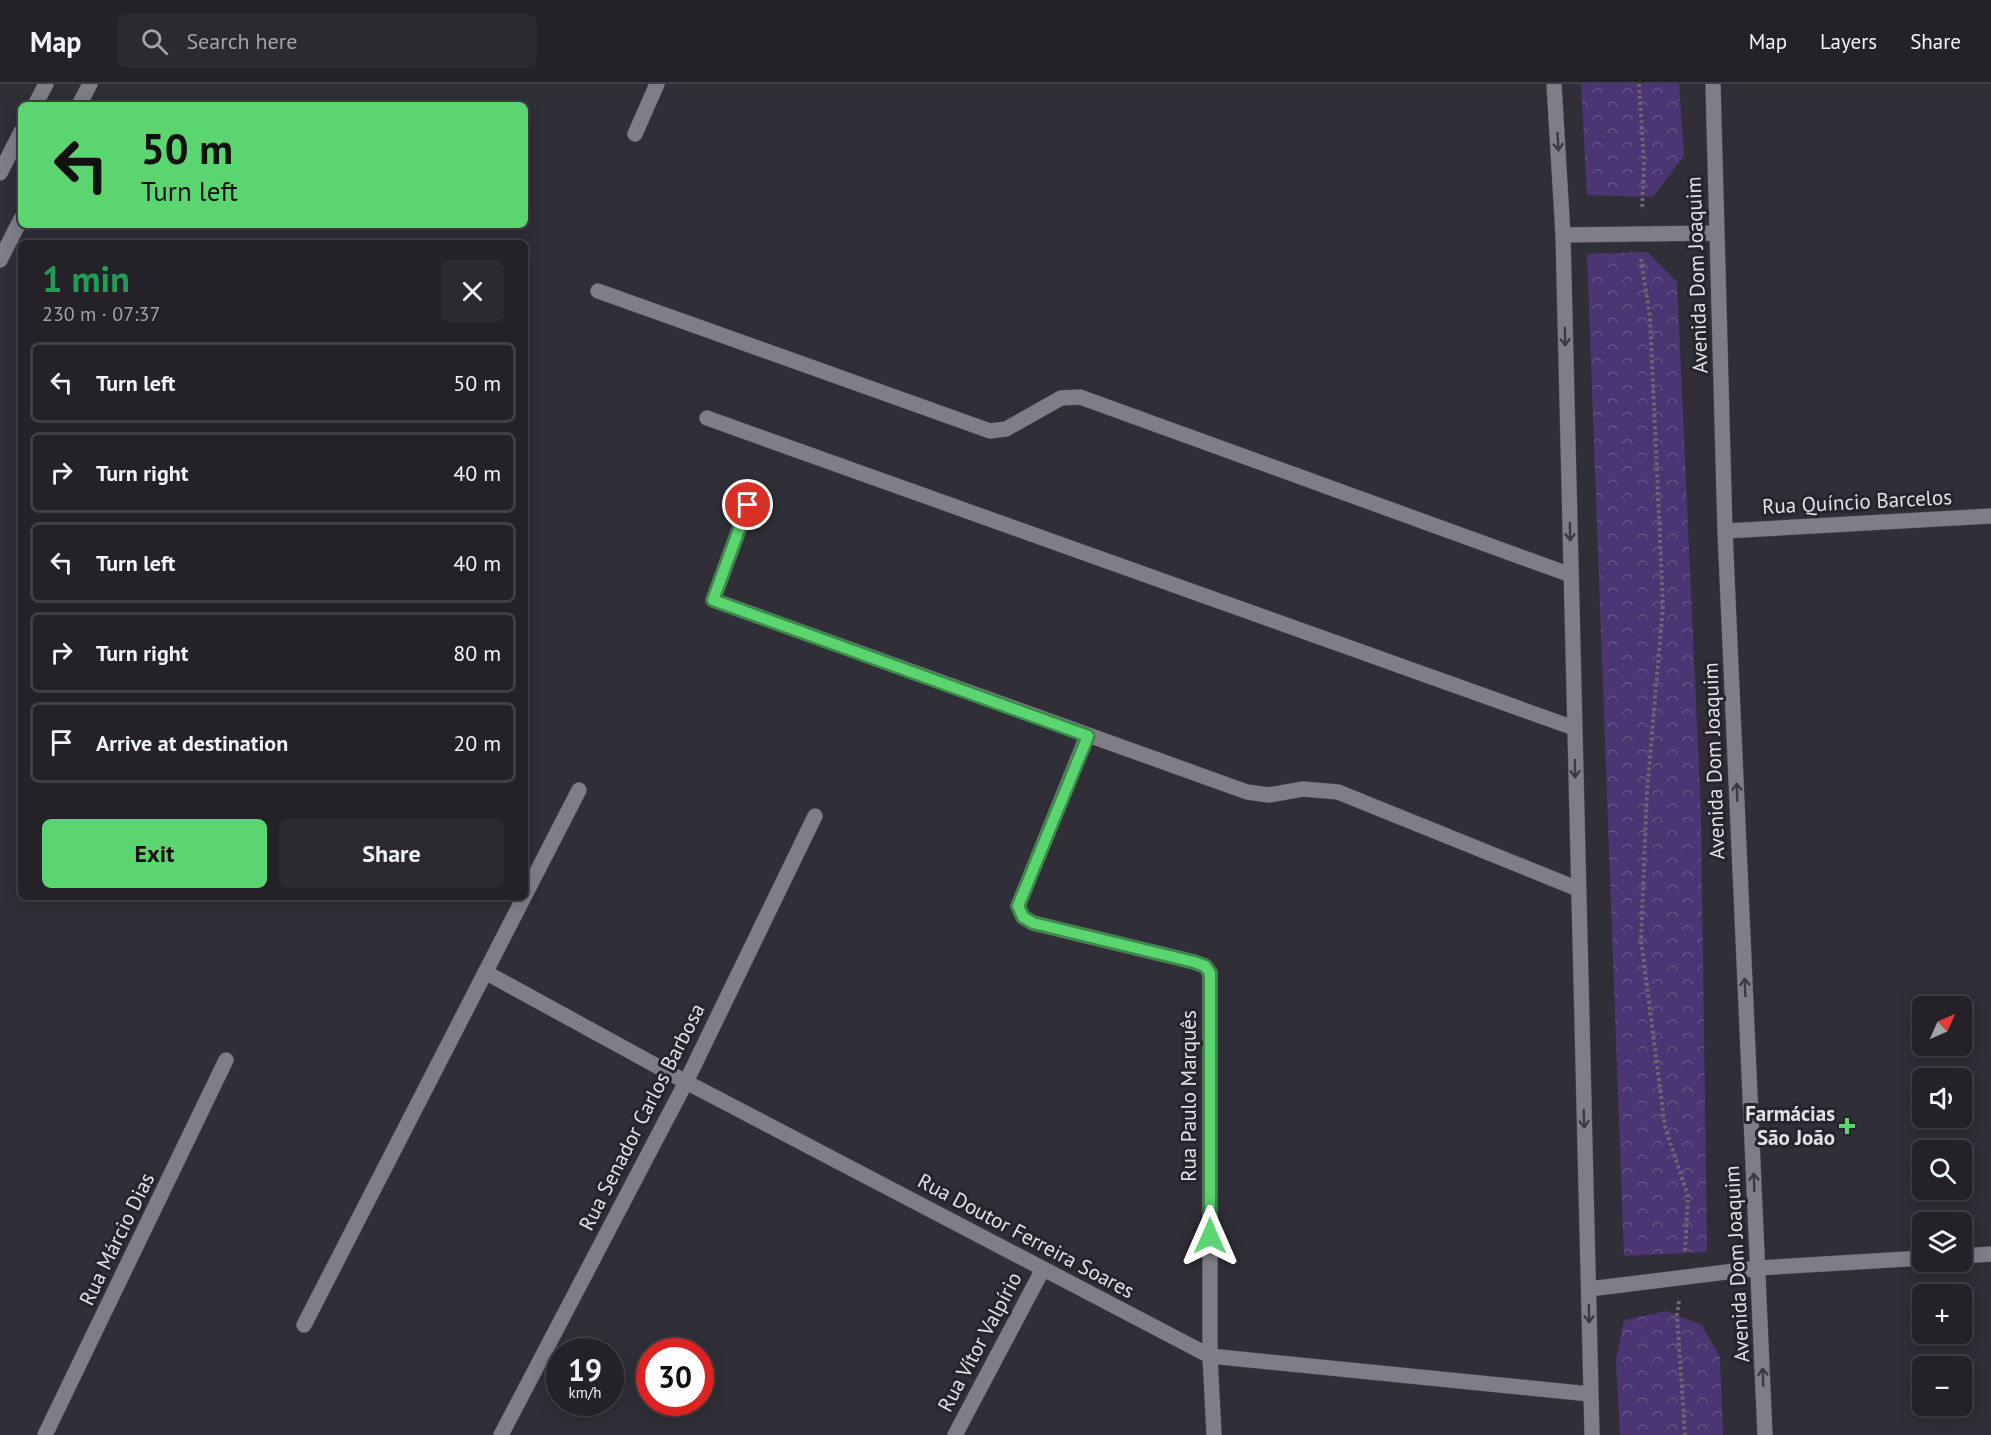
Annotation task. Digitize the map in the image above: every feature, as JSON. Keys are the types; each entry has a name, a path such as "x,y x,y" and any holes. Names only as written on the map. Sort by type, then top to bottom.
{"street":[{"path":"37,102 46,84"},
{"path":"81,102 90,84"},
{"path":"635,134 657,84"},
{"path":"1554,84 1563,235 1592,1435"},
{"name":"Avenida Dom Joaquim","path":"1713,84 1725,531 1766,1435"},
{"path":"0,173 18,138"},
{"path":"0,260 18,225"},
{"path":"1563,235 1717,232"},
{"path":"598,291 990,431 1006,429 1061,398 1080,397 1571,575"},
{"path":"707,418 1574,728"},
{"path":"748,505 713,600 1247,792 1269,795 1303,789 1338,792 1578,889"},
{"name":"Rua Quíncio Barcelos","path":"1725,531 1991,516"},
{"name":"Rua Paulo Marquês","path":"1088,736 1018,906 1023,917 1033,923 1194,962 1205,966 1210,973 1210,1356 1214,1435"},
{"path":"528,888 579,790"},
{"name":"Rua Senador Carlos Barbosa","path":"501,1435 686,1082 815,816"},
{"path":"304,1325 522,900"},
{"name":"Rua Doutor Ferreira Soares","path":"485,972 686,1082 1210,1356 1590,1394"},
{"name":"Rua Márcio Dias","path":"45,1435 226,1060"},
{"path":"1972,1255 1991,1254"},
{"path":"1589,1289 1684,1275 1912,1259"},
{"name":"Rua Vítor Valpírio","path":"955,1435 1043,1269"}],"path":[{"path":"1639,84 1644,163 1640,257 1650,317 1663,606 1647,791 1641,940 1665,1127 1688,1196 1684,1275 1677,1315 1686,1435"}],"green space":[{"path":"1581,84 1679,84 1684,156 1653,197 1587,195"},
{"path":"1648,252 1677,282 1701,815 1707,1252 1624,1256 1587,254"},
{"path":"1667,1311 1702,1325 1720,1357 1723,1435 1620,1435 1616,1359 1624,1320"}],"place":[{"name":"Farmácias São João","path":"1847,1126"}],"route":[{"path":"748,505 713,600 1088,736 1018,906 1023,917 1033,923 1194,962 1205,966 1210,973 1210,1236"}]}
